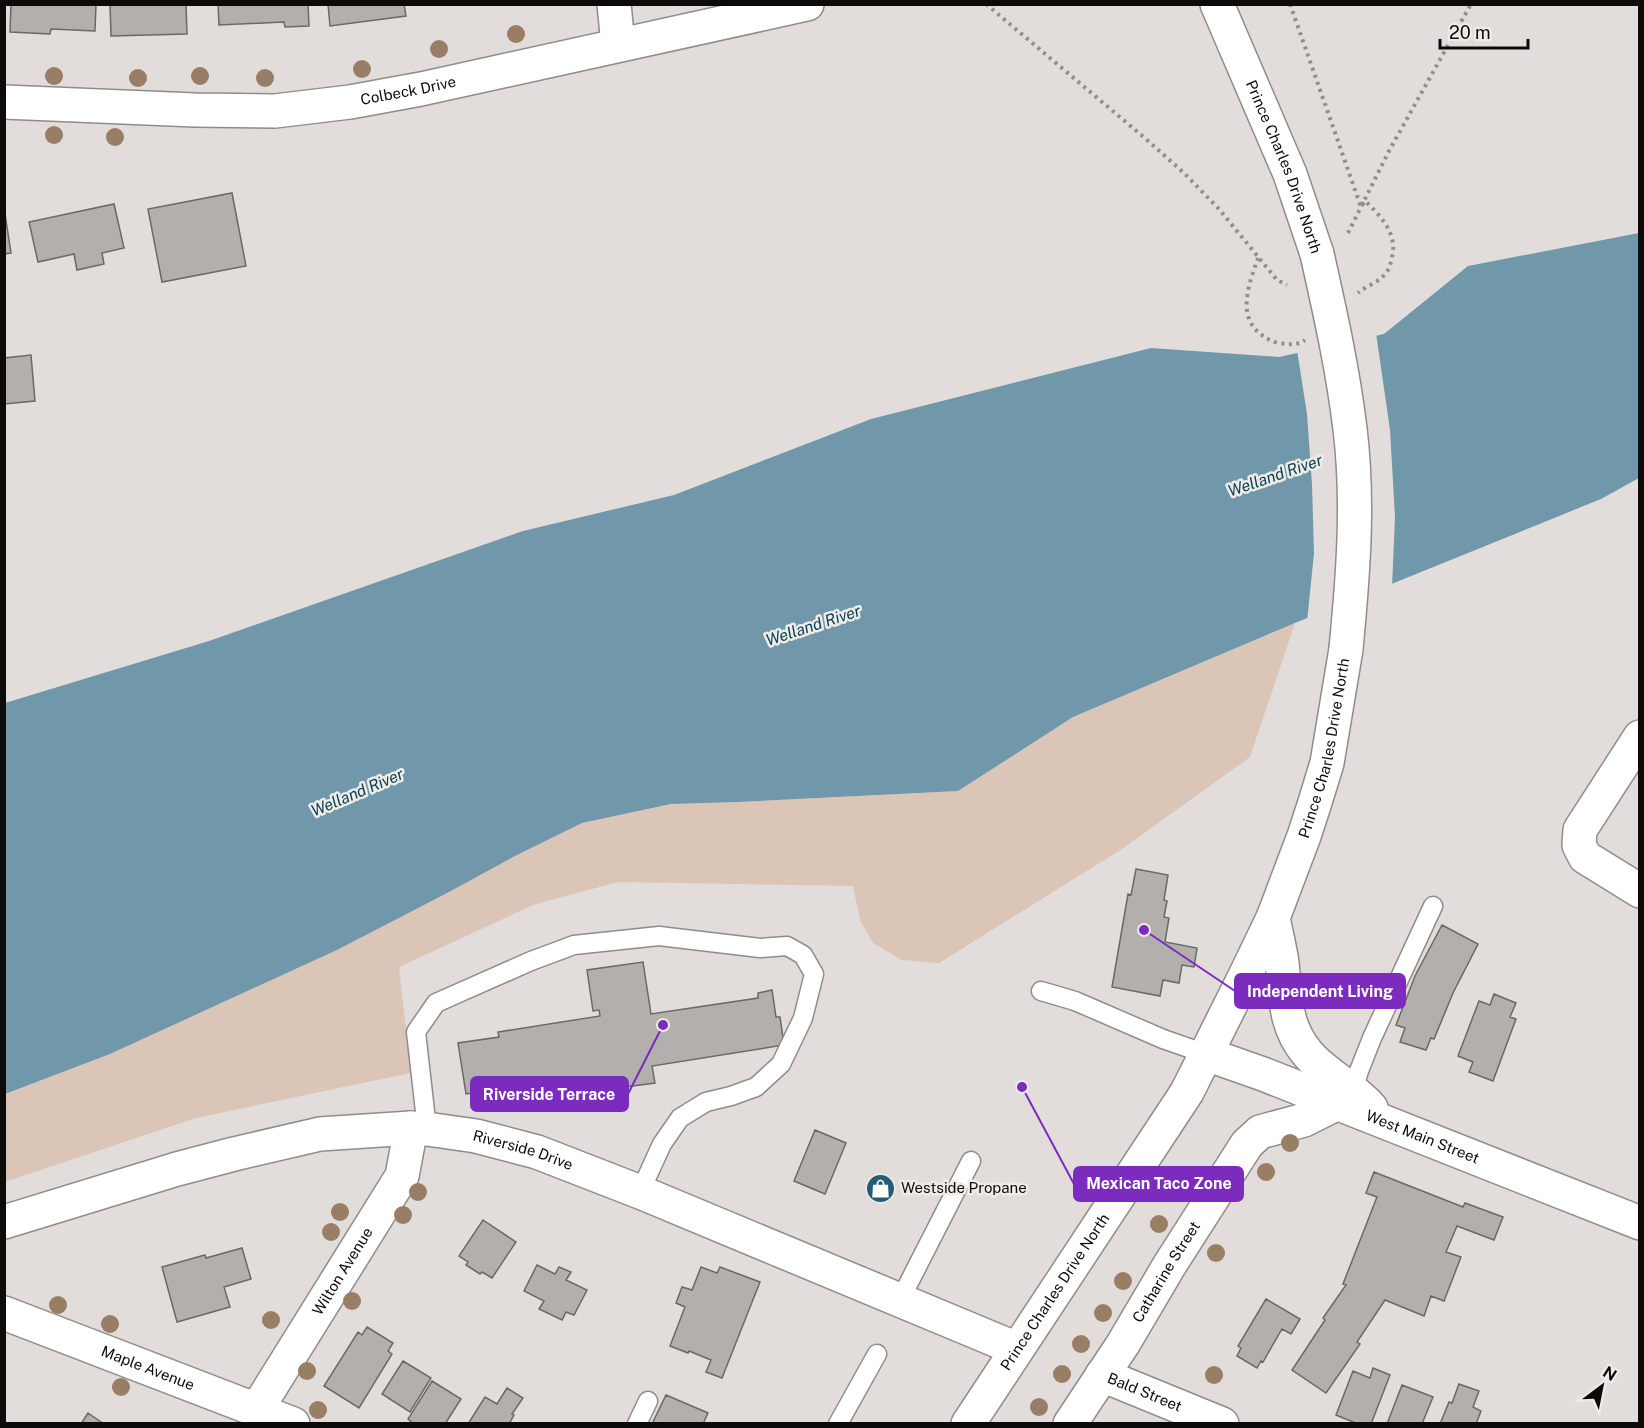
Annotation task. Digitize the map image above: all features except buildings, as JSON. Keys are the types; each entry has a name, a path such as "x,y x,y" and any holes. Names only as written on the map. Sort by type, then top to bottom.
{"street":[{"path":"614,4 618,45"},
{"name":"Colbeck Drive","path":"4,102 275,111 350,102 410,91 807,4"},
{"name":"Prince Charles Drive North","path":"968,1424 1187,1092 1273,918 1304,836 1327,763 1346,649 1354,552 1350,430 1339,352 1317,254 1290,174 1217,4"},
{"path":"1640,737 1580,830 1579,845 1585,857 1640,891"},
{"path":"1273,918 1292,1028 1308,1054 1328,1072 1346,1101"},
{"name":"West Main Street","path":"1206,1054 1346,1101 1385,1123 1640,1223"},
{"name":"Catharine Street","path":"1070,1424 1238,1157 1253,1137 1269,1128 1304,1119 1346,1101"},
{"name":"Riverside Drive","path":"4,1222 116,1187 320,1134 419,1128 476,1136 537,1152 640,1192 1017,1349"},
{"name":"Wilton Avenue","path":"257,1409 402,1176 419,1128"},
{"name":"Maple Avenue","path":"4,1313 293,1424"},
{"name":"Bald Street","path":"1102,1375 1222,1424"}],"lane":[{"path":"1346,1101 1372,1038 1433,906"},
{"path":"419,1128 416,1032 436,1004 531,961 574,945 659,936 760,948 787,945 803,955 814,975 803,1018 781,1064 756,1087 706,1102 680,1118 662,1144 640,1192"},
{"path":"1041,992 1075,1001 1163,1039 1206,1054"},
{"path":"900,1300 971,1161"},
{"path":"838,1424 877,1354"},
{"path":"638,1424 648,1401"}],"path":[{"path":"986,4 1184,173 1219,208 1277,280 1287,285"},
{"path":"1290,4 1362,207"},
{"path":"1348,233 1389,151 1471,4"},
{"path":"1363,288 1386,274 1394,252 1394,243 1388,227 1365,201"},
{"path":"1258,258 1246,310 1249,320 1259,333 1274,342 1300,344"}],"shaded area":[{"path":"1295,623 1250,757 1122,849 939,963 902,960 873,943 860,920 853,886 618,882 533,905 399,967 411,1073 196,1118 5,1182 5,1094 110,1054 337,950 582,823 671,804 958,791 1073,717"}],"water":[{"name":"Welland River","path":"1639,233 1639,478 1601,499 1295,623 1073,717 958,791 671,804 582,823 337,950 110,1054 5,1094 5,703 209,641 523,531 674,495 871,419 1151,348 1279,357 1384,334 1468,266"}],"pier":[{"path":"1376,333 1390,430 1395,517 1392,587 1307,622 1314,553 1312,484 1307,414 1297,350"}],"place":[{"name":"Independent Living","path":"1144,930"},
{"name":"Riverside Terrace","path":"663,1025"},
{"name":"Mexican Taco Zone","path":"1022,1087"},
{"name":"Westside Propane","path":"880,1188"}]}
